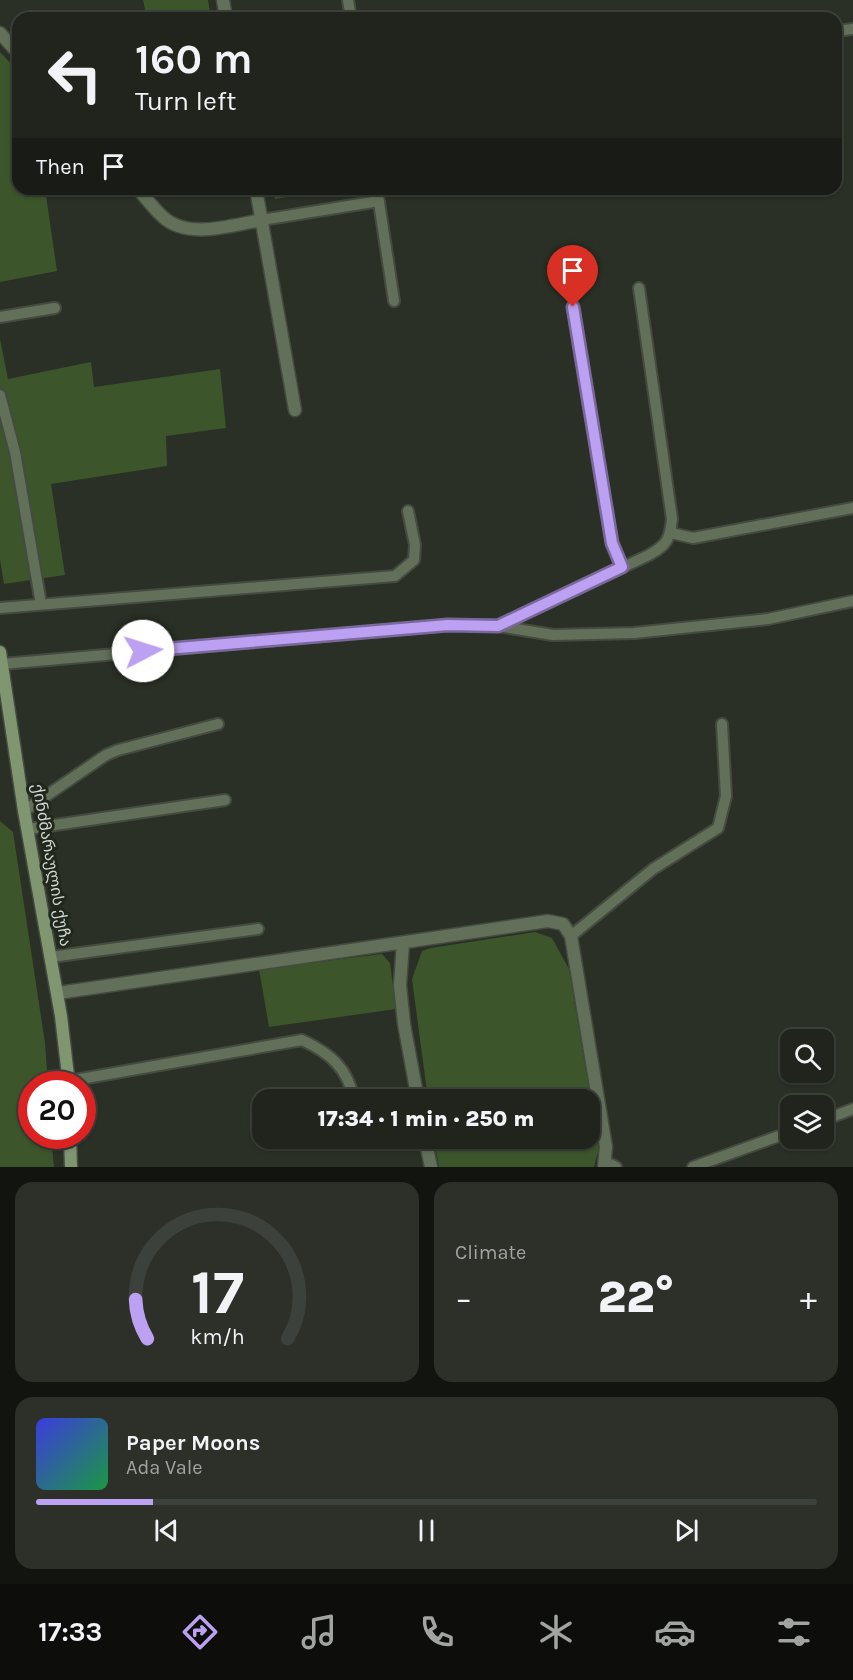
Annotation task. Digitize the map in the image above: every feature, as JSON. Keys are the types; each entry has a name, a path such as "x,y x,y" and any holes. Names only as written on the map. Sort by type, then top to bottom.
{"main road":[{"name":"ქინძმარაულის ქუჩა","path":"1,658 24,811 58,993 68,1071"},
{"path":"70,1149 71,1167"}],"street":[{"path":"0,33 12,46"},
{"path":"143,195 164,219 190,229 208,229 262,220"},
{"path":"257,195 295,410"},
{"path":"58,993 548,921 563,924 571,936 608,1166"},
{"path":"403,943 400,985 404,1024 416,1089"},
{"path":"427,1149 431,1167"}],"lane":[{"path":"378,195 394,301"},
{"path":"262,220 379,201"},
{"path":"498,626 663,547 671,533 672,519 639,288"},
{"path":"573,307 612,543 622,567"},
{"path":"0,317 56,308"},
{"path":"0,394 15,452 41,604"},
{"path":"671,533 693,538 853,508"},
{"path":"0,608 396,576 414,560 415,545 408,511"},
{"path":"1,658 448,625 498,626 553,635 634,633 768,619 852,602 853,613"},
{"path":"24,811 106,755 218,724"},
{"path":"571,936 653,869 718,828 726,796 722,724"},
{"path":"28,829 225,800"},
{"path":"51,957 258,929"},
{"path":"96,1078 302,1040 336,1061 346,1073 351,1089"},
{"path":"834,1116 853,1109"},
{"path":"698,1166 780,1136"}],"green space":[{"path":"143,0 208,0 210,12 146,12"},
{"path":"0,52 12,65 12,195 46,195 57,271 0,282"},
{"path":"274,195 299,195 275,199"},
{"path":"0,339 8,379 91,362 94,387 220,369 226,428 166,436 167,466 51,484 65,575 4,584 0,559"},
{"path":"0,821 13,832 45,1043 47,1071 18,1071 18,1149 52,1149 54,1167 0,1167"},
{"path":"535,932 552,938 569,969 589,1089 427,1089 412,979 422,951"},
{"path":"382,954 390,963 396,1009 269,1027 259,969"},
{"path":"436,1149 599,1149 594,1167 439,1167"}],"route":[{"path":"143,651 448,625 498,626 622,567 612,543 573,307"}]}
